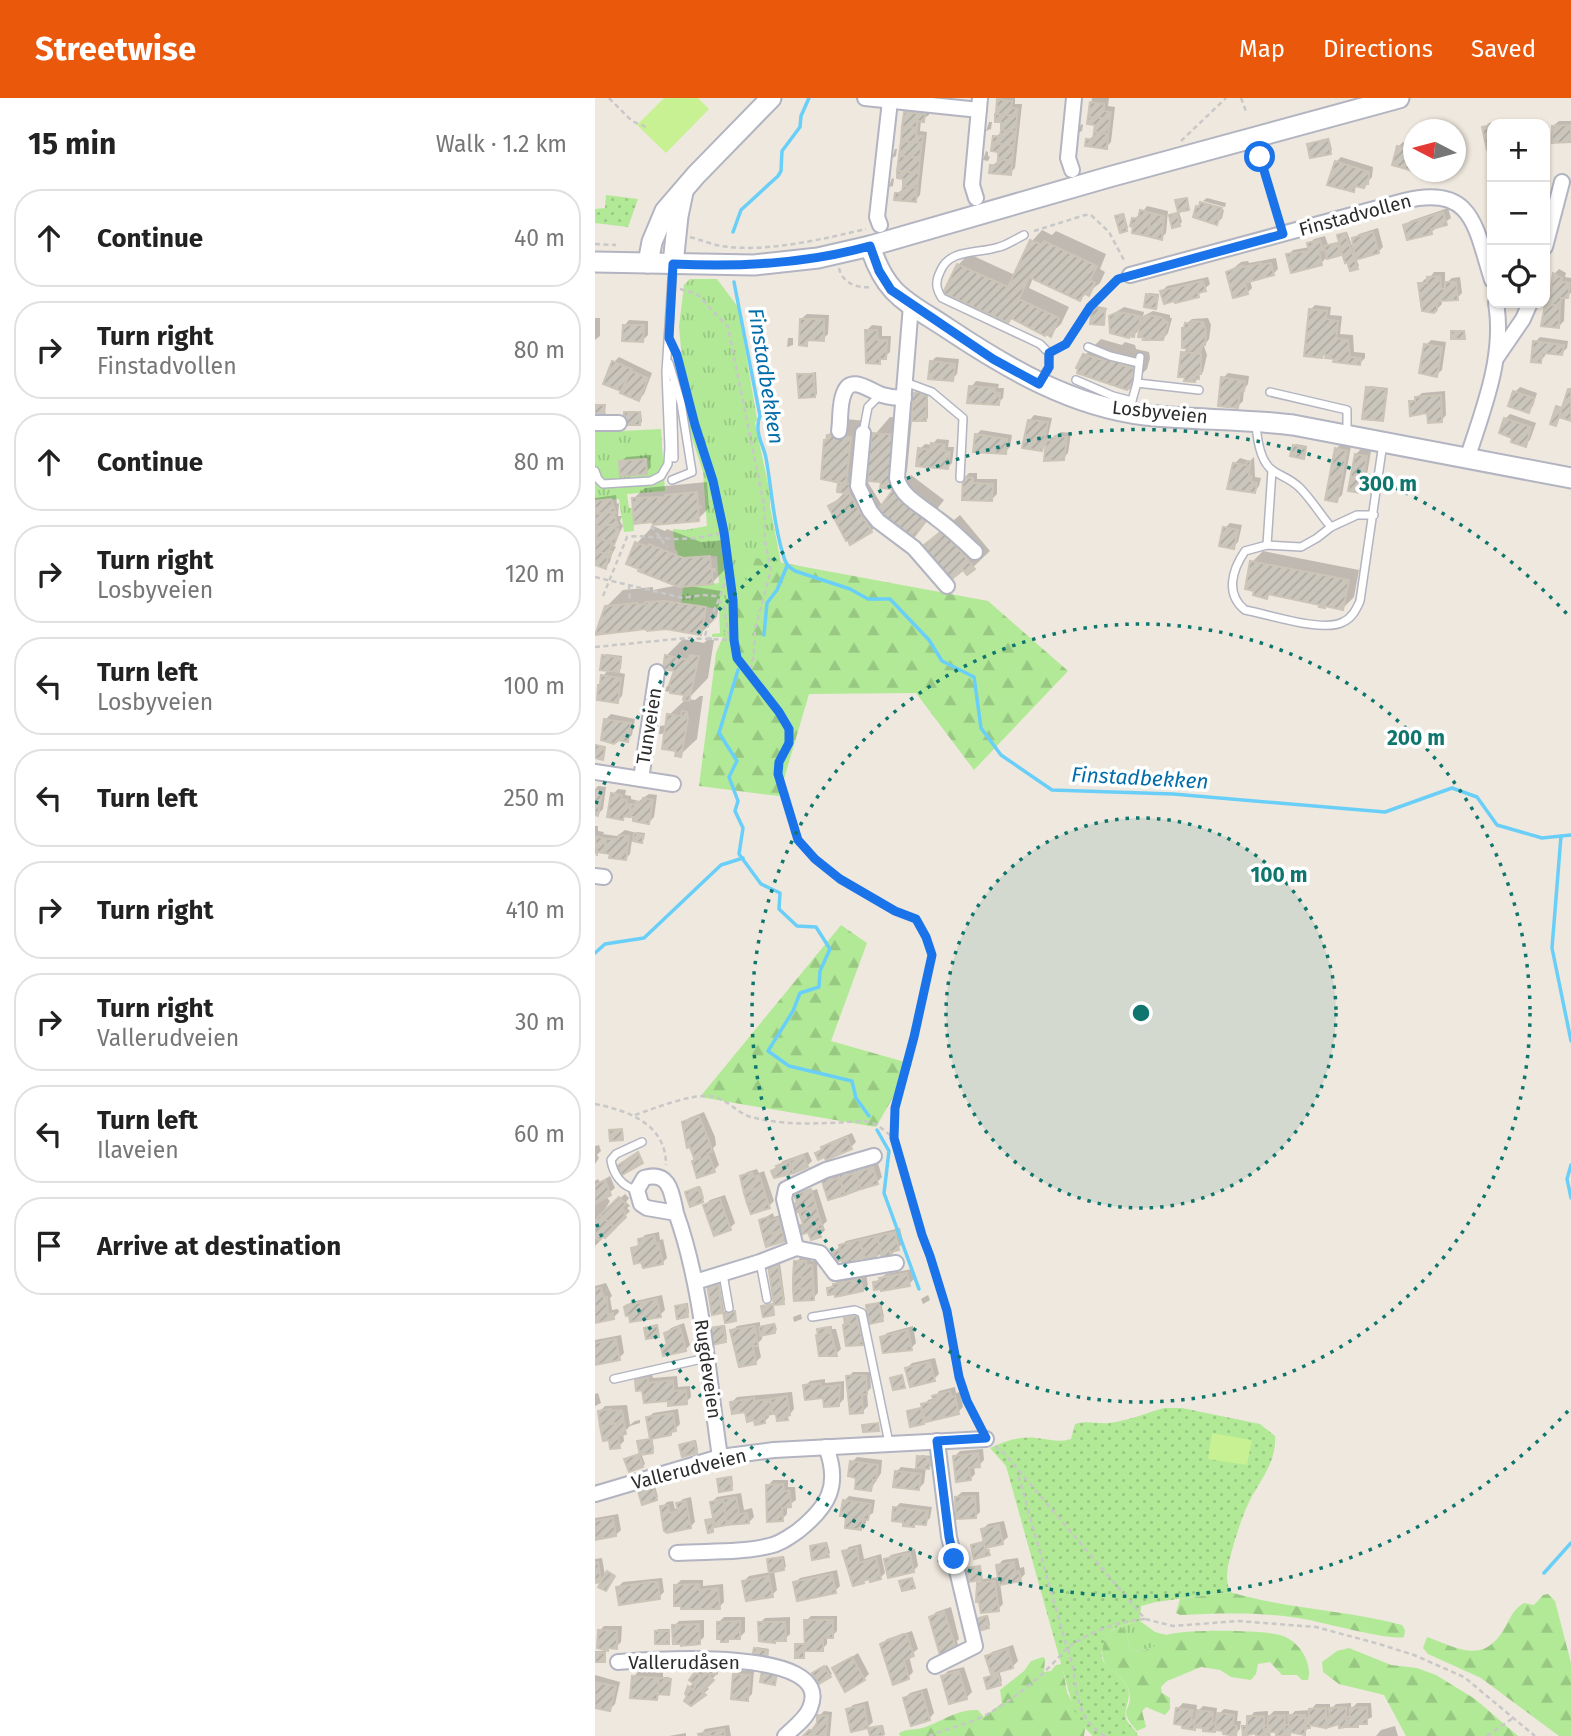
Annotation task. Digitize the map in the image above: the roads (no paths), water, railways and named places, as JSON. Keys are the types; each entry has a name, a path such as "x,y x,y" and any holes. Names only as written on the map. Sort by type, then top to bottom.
{"main road":[{"path":"647,263 664,211 771,98"},
{"path":"595,262 771,264 818,258 870,246 1399,98"},
{"path":"673,264 684,188"},
{"name":"Losbyveien","path":"870,246 884,281 911,305 993,359 1039,384 1090,402 1130,406 1144,415 1255,420 1571,478"}],"street":[{"path":"865,98 980,104 972,185 976,198"},
{"path":"1072,170 1068,159 1074,98"},
{"path":"880,225 877,218 890,101"},
{"path":"1546,245 1562,182"},
{"name":"Finstadvollen","path":"1130,275 1404,201 1436,196 1468,211 1487,265"},
{"path":"911,305 898,484 910,499 975,552"},
{"path":"1467,459 1496,359 1499,319 1497,308"},
{"path":"1496,359 1523,319 1527,308"},
{"path":"839,431 843,396 848,386 857,384 880,395 904,398"},
{"path":"595,423 619,423"},
{"path":"863,433 858,486 870,511 878,521 914,548 947,586"},
{"name":"Tunveien","path":"641,779 657,672"},
{"name":"Tunveien","path":"595,772 673,784"},
{"path":"796,1248 783,1199 786,1189 825,1170 874,1156"},
{"name":"Rugdeveien","path":"637,1190 645,1178 659,1176 666,1179 671,1191 688,1247 695,1282 720,1457"},
{"path":"637,1190 640,1202 647,1208 676,1213"},
{"path":"695,1282 796,1248 820,1253 835,1273 896,1263"},
{"name":"Vallerudveien","path":"595,1494 720,1457 774,1450 986,1438"},
{"path":"935,1666 975,1646 949,1537 937,1441"},
{"path":"677,1553 758,1549 787,1539 810,1522 830,1496 832,1462 827,1447"},
{"name":"Vallerudåsen","path":"618,1662 717,1658 759,1663 796,1674 809,1686 812,1697 810,1709 785,1736"}],"lane":[{"path":"1024,235 999,247 950,257 943,264 936,279 937,290 942,298 1040,344 1049,353 1049,367 1039,384"},
{"path":"595,471 603,484 651,481 664,471 669,456 667,355 673,264"},
{"path":"1076,380 1130,406 1140,360 1110,356 1088,347"},
{"path":"667,355 681,403 692,472 672,480"},
{"path":"672,373 674,458"},
{"path":"905,382 932,392 963,418 960,478"},
{"path":"1137,383 1199,390"},
{"path":"1270,392 1347,410 1346,436"},
{"path":"863,433 868,407 880,395"},
{"path":"1255,420 1261,451 1272,470 1267,545"},
{"path":"1374,515 1357,515 1331,527 1301,547 1267,545 1245,551 1236,564 1233,585 1237,603 1245,610 1318,625 1335,626 1346,621 1360,601 1374,515 1383,443"},
{"path":"1272,470 1293,480 1331,527"},
{"path":"637,1190 624,1185 614,1172 611,1160 616,1154 642,1142"},
{"path":"760,1262 767,1299"},
{"path":"723,1273 729,1308"},
{"path":"812,1318 855,1310 862,1313 890,1444"},
{"path":"614,1379 706,1358"}],"waterway":[{"path":"733,232 741,210 781,171 782,151 800,127 801,116 809,98"},
{"name":"Finstadbekken","path":"734,282 760,416 759,434 766,458 777,530 787,564 795,571 850,589 868,599 890,599 929,640 942,661 974,677 981,728 1001,755 1052,790 1173,794 1385,812 1452,788 1477,797 1497,825 1542,838 1571,835"},
{"path":"764,635 767,603 777,590 787,566"},
{"path":"738,670 719,733 737,761 729,777 738,801 735,811 743,828 739,854 761,884 780,893 779,909 797,926 816,927 830,949 820,971 819,987 800,993 793,1011 768,1051 789,1066 852,1081 856,1098 869,1116"},
{"path":"1561,836 1552,948 1571,1041"},
{"path":"595,953 605,944 644,938 721,865 743,858"},
{"path":"877,1130 889,1151 884,1193 919,1289"},
{"path":"1571,1165 1567,1179 1571,1198"},
{"path":"1544,1573 1571,1543"}]}
